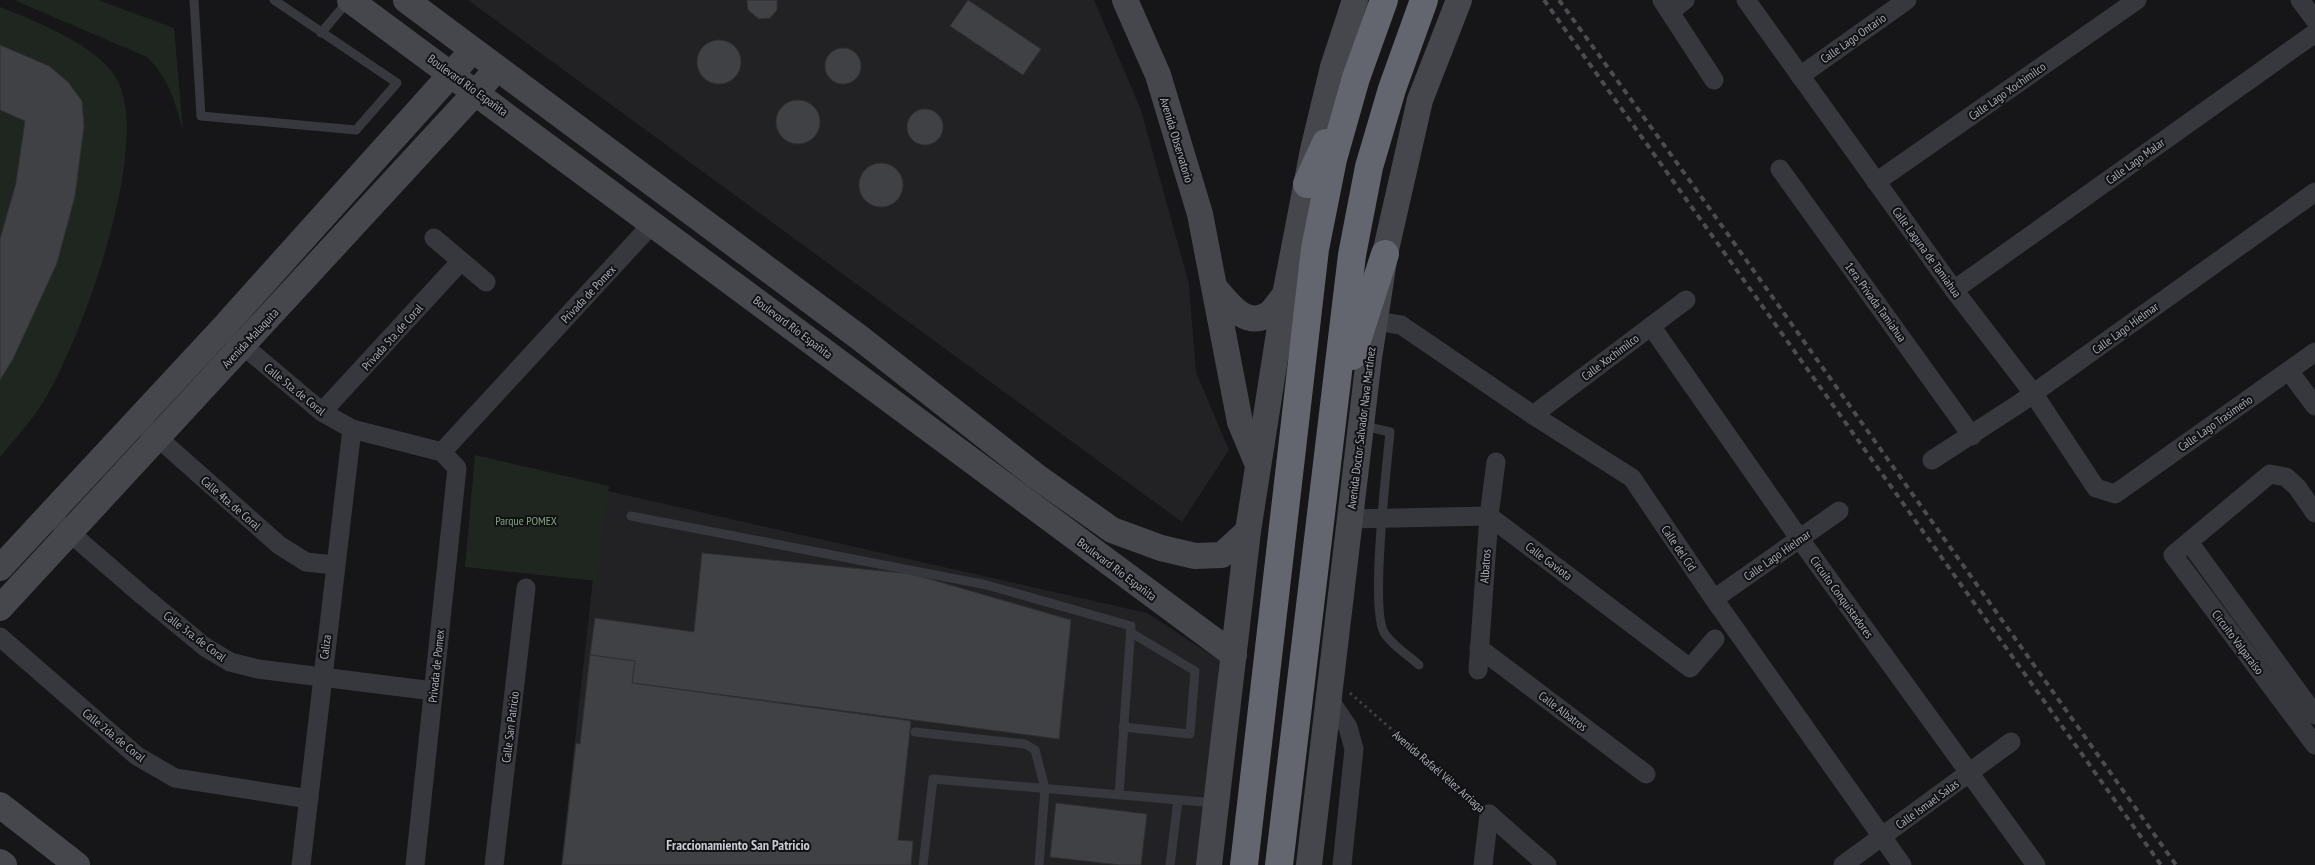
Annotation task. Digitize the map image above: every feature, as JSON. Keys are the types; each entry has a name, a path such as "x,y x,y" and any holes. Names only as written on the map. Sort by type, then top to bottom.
{"highway":[{"path":"1244,865 1315,249 1334,159 1356,78 1384,0"},
{"path":"1279,865 1352,255 1369,167 1392,88 1424,0"},
{"path":"1307,184 1356,78"},
{"path":"1332,419 1385,254"}],"main road":[{"name":"Boulevard Río Españita","path":"349,0 451,73 1234,655"},
{"path":"406,0 860,338 1036,476 1112,530 1161,548 1195,556 1222,555 1248,532"},
{"name":"Avenida Observatorio","path":"1125,0 1158,75 1200,214 1240,422 1258,466"},
{"path":"1209,865 1248,532 1285,295 1333,67 1354,0"},
{"name":"Avenida Doctor Salvador Nava Martínez","path":"1309,865 1350,518 1385,254 1420,100 1459,0"},
{"path":"0,568 223,328 473,49"},
{"name":"Avenida Malaquita","path":"0,608 499,68"},
{"path":"1213,284 1237,314 1248,318 1259,317 1269,313 1285,295"},
{"path":"0,805 77,865"},
{"path":"0,862 4,865"}],"street":[{"name":"Calle Laguna de Tamiahua","path":"1746,0 1954,290 2033,393 2096,488 2115,494"},
{"name":"Calle Lago Ontario","path":"1800,76 1907,0"},
{"name":"Calle Lago Xochimilco","path":"1876,182 2137,0"},
{"path":"2300,0 2315,20"},
{"path":"1673,4 1714,80"},
{"name":"Calle Lago Malar","path":"1954,290 2315,33"},
{"name":"1era. Privada Tamiahua","path":"1780,169 1972,436"},
{"name":"Calle Lago Hielmar","path":"1932,460 1972,436 2315,192"},
{"name":"Privada de Pomex","path":"415,865 457,468 442,452 653,223"},
{"path":"434,238 486,282"},
{"name":"Privada 5ta. de Coral","path":"322,412 461,261"},
{"name":"Calle Xochimilco","path":"1533,415 1686,300"},
{"name":"Calle del Cid","path":"1375,322 1401,325 1533,415 1632,478 1714,599 1902,865"},
{"name":"Circuito Conquistadores","path":"1651,326 1799,538 2036,865"},
{"name":"Calle 5ta. de Coral","path":"223,328 322,412 352,428 442,452"},
{"name":"Calle Lago Trasimeño","path":"2115,494 2315,352"},
{"path":"2289,370 2315,406"},
{"name":"Calle 4ta. de Coral","path":"138,420 279,545 306,562 335,565"},
{"name":"Caliza","path":"302,865 322,677 352,428"},
{"name":"Albatros","path":"1478,670 1489,516 1496,462"},
{"name":"Circuito Valparaíso","path":"2315,513 2298,487 2286,477 2270,474 2173,555 2315,745"},
{"name":"Calle Lago Hielmar","path":"1714,599 1839,511"},
{"name":"Calle 3ra. de Coral","path":"50,513 142,596 205,647 230,662 258,669 433,691"},
{"path":"1350,518 1489,516"},
{"name":"Calle Gaviota","path":"1489,516 1690,668 1716,639"},
{"name":"Circuito Valparaíso","path":"2189,542 2315,714"},
{"name":"Calle San Patricio","path":"494,865 526,588"},
{"path":"2236,640 2252,628"},
{"name":"Calle 2da. de Coral","path":"0,637 138,756 175,778 309,799"},
{"name":"Calle Albatros","path":"1479,648 1646,774"},
{"path":"1330,687 1348,727 1354,750 1342,865"},
{"name":"Calle Ismael Salas","path":"1843,865 2011,742"},
{"path":"1483,865 1489,814"},
{"name":"Avenida Rafaél Vélez Arriaga","path":"1489,814 1547,865"}],"lane":[{"path":"193,0 201,116 356,130 397,83 274,0"},
{"path":"321,33 349,0"},
{"path":"1362,425 1390,432 1381,518 1379,616 1384,634 1419,665"},
{"path":"631,516 987,585 1131,626 1119,795"},
{"path":"1123,727 1190,734 1195,671 1130,632"},
{"path":"915,732 1025,744 1035,750 1045,788 1039,865"},
{"path":"924,865 933,779 1217,803"},
{"path":"1170,865 1178,800"}],"path":[{"name":"Avenida Rafaél Vélez Arriaga","path":"1330,687 1489,814"}],"shaded area":[{"path":"468,0 1094,0 1141,110 1189,284 1196,372 1229,450 1182,522"},
{"path":"603,490 1147,613 1219,660 1201,865 561,865"}],"green space":[{"path":"14,0 98,0 174,28 183,130 174,100 166,82 147,57"},
{"path":"0,7 63,35 79,44 105,64 115,76 125,106 126,146 120,193 108,243 74,340 56,379 40,407 0,457"},
{"name":"Parque POMEX","path":"475,455 609,486 597,581 465,567"}],"building":[{"path":"747,0 777,0 777,10 770,18 759,19 748,10"},
{"path":"968,0 1041,49 1023,75 950,26"},
{"path":"723,40 735,46 740,53 740,71 735,78 728,83 715,84 707,81 700,74 697,58 700,50 707,43"},
{"path":"0,45 49,66 68,82 82,101 84,126 75,196 57,263 13,359 0,380 0,239 16,183 25,121 0,110"},
{"path":"843,48 850,49 856,53 860,59 860,73 856,79 850,83 843,84 836,83 830,79 826,73 825,66 826,59 830,53 836,49"},
{"path":"802,100 814,106 819,113 819,131 814,138 807,143 794,144 786,141 779,134 776,118 779,110 786,103"},
{"path":"925,109 932,110 938,114 942,120 942,134 938,140 932,144 925,145 918,144 912,140 908,134 907,127 908,120 912,114 918,110"},
{"path":"885,163 897,169 902,176 902,194 897,201 890,206 877,207 869,204 862,197 859,181 862,173 869,166"},
{"path":"702,553 912,574 1071,620 1059,739 632,683 635,661 590,655 595,618 694,632"},
{"path":"590,655 635,661 632,683 911,721 898,840 913,841 911,865 562,865 576,743 580,744"},
{"path":"1056,803 1147,814 1141,865 1120,865 1050,857"}],"railway":[{"path":"1544,0 2161,865"},
{"path":"1559,0 1690,181 2176,865"}],"district":[{"name":"Fraccionamiento San Patricio","path":"738,845"}]}
